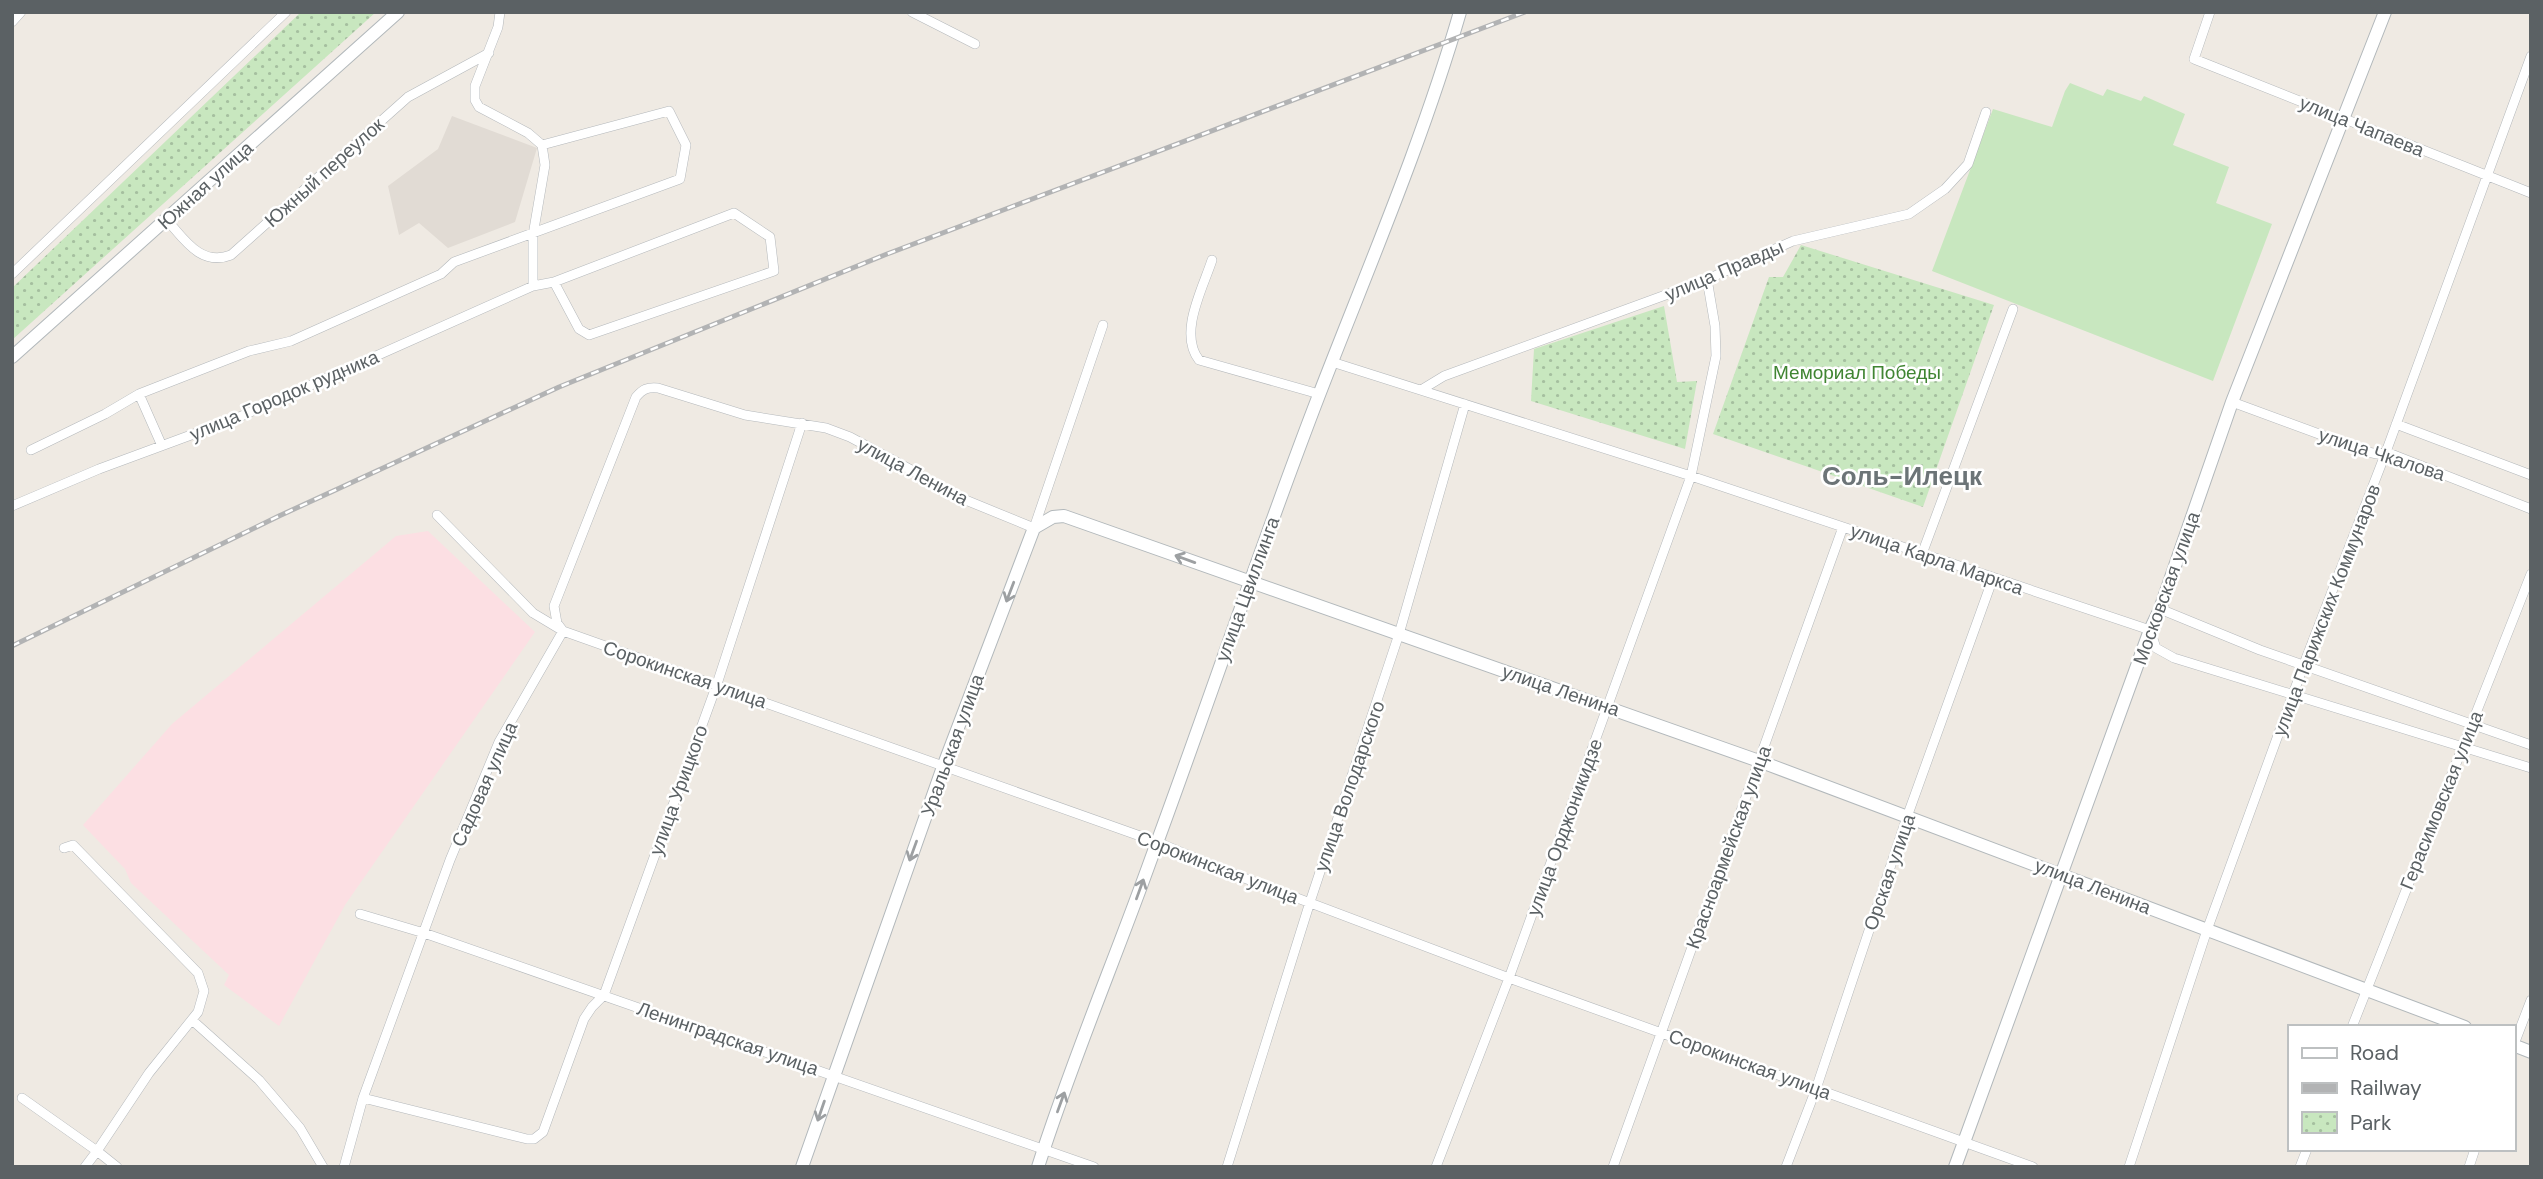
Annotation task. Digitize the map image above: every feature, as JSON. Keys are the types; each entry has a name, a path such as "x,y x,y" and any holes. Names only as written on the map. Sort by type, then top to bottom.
{"street":[{"path":"12,22 21,12"},
{"path":"12,274 286,12"},
{"name":"Южная улица","path":"12,357 398,12"},
{"path":"500,12 498,27 475,86 475,100 479,107 528,133 542,145 545,165 533,235 533,286"},
{"path":"912,12 975,44"},
{"name":"улица Цвиллинга","path":"1038,1167 1319,394 1418,142 1460,12"},
{"name":"улица Чапаева","path":"2210,12 2194,60 2531,193"},
{"name":"Московская улица","path":"1955,1167 2150,630 2160,609 2232,402 2385,12"},
{"name":"Южный переулок","path":"167,220 196,253 222,259 231,255 408,97 489,53"},
{"name":"улица Парижских Коммунаров","path":"2129,1167 2207,930 2531,56"},
{"path":"31,450 105,414 139,394 249,351 291,341 441,275 454,262 680,179 686,145 670,111 542,145"},
{"name":"улица Правды","path":"1421,390 1444,376 1707,279 1793,241 1909,214 1945,189 1968,164 1986,112"},
{"name":"улица Городок рудника","path":"12,506 237,418 533,286 554,282 734,213 770,237 774,271 589,335 579,329 554,282"},
{"path":"1212,260 1194,313 1191,333 1193,352 1199,360 1319,394"},
{"name":"улица Орджоникидзе","path":"1436,1167 1509,978 1691,476 1716,356 1715,326 1707,279"},
{"path":"1922,554 2013,309"},
{"name":"Уральская улица","path":"802,1167 943,767 1034,528 1103,324"},
{"name":"улица Карла Маркса","path":"1332,362 1691,476 2150,630"},
{"name":"улица Ленина","path":"563,631 557,623 554,606 636,397 649,387 658,388 745,415 802,423 850,437 905,466 946,492 1034,528 1053,517 1075,519 1249,583 1759,761 2460,1025"},
{"path":"139,394 162,446"},
{"name":"улица Чкалова","path":"2232,402 2368,452 2386,452 2531,509"},
{"name":"улица Володарского","path":"1227,1167 1310,902 1399,634 1465,404"},
{"name":"улица Урицкого","path":"363,1098 527,1139 534,1139 543,1132 584,1019 604,995 717,684 802,423"},
{"name":"улица Чкалова","path":"2396,424 2531,475"},
{"name":"Сорокинская улица","path":"437,515 533,613 563,631 1157,842 1509,978 2033,1167"},
{"name":"Красноармейская улица","path":"1613,1167 1843,527"},
{"name":"Герасимовская улица","path":"2353,1025 2531,574"},
{"name":"Орская улица","path":"1786,1167 1816,1089 1907,817 1993,578"},
{"path":"2160,609 2260,650 2531,745"},
{"path":"2150,630 2156,648 2174,658 2531,768"},
{"name":"Садовая улица","path":"344,1167 363,1098 450,860 499,742 563,631"},
{"path":"64,848 72,845 198,973 204,991 198,1012 149,1073 85,1167"},
{"name":"Ленинградская улица","path":"360,914 424,933 604,995 1094,1167"},
{"path":"2515,1041 2531,1000"},
{"path":"192,1020 259,1080 300,1128 323,1167"},
{"path":"22,1098 117,1167"}],"shaded area":[{"path":"452,116 537,148 515,222 448,248 419,223 399,235 388,186 438,149"},
{"path":"428,531 535,632 345,905 279,1026 224,985 229,975 131,883 125,869 83,825 172,724 396,536"}],"green space":[{"path":"301,12 376,12 12,340 12,288"},
{"path":"2070,83 2103,96 2107,89 2141,101 2144,96 2185,114 2173,145 2229,167 2216,203 2272,224 2213,381 1932,271 1993,109 2052,127"},
{"name":"Мемориал Победы","path":"1801,245 1994,305 1923,507 1713,434 1769,277 1783,277"},
{"path":"1664,306 1677,382 1697,381 1685,449 1531,401 1534,349"}],"railway":[{"path":"12,646 279,516 559,387 887,254 1525,12"}],"district":[{"name":"Соль-Илецк","path":"1902,476"}]}
